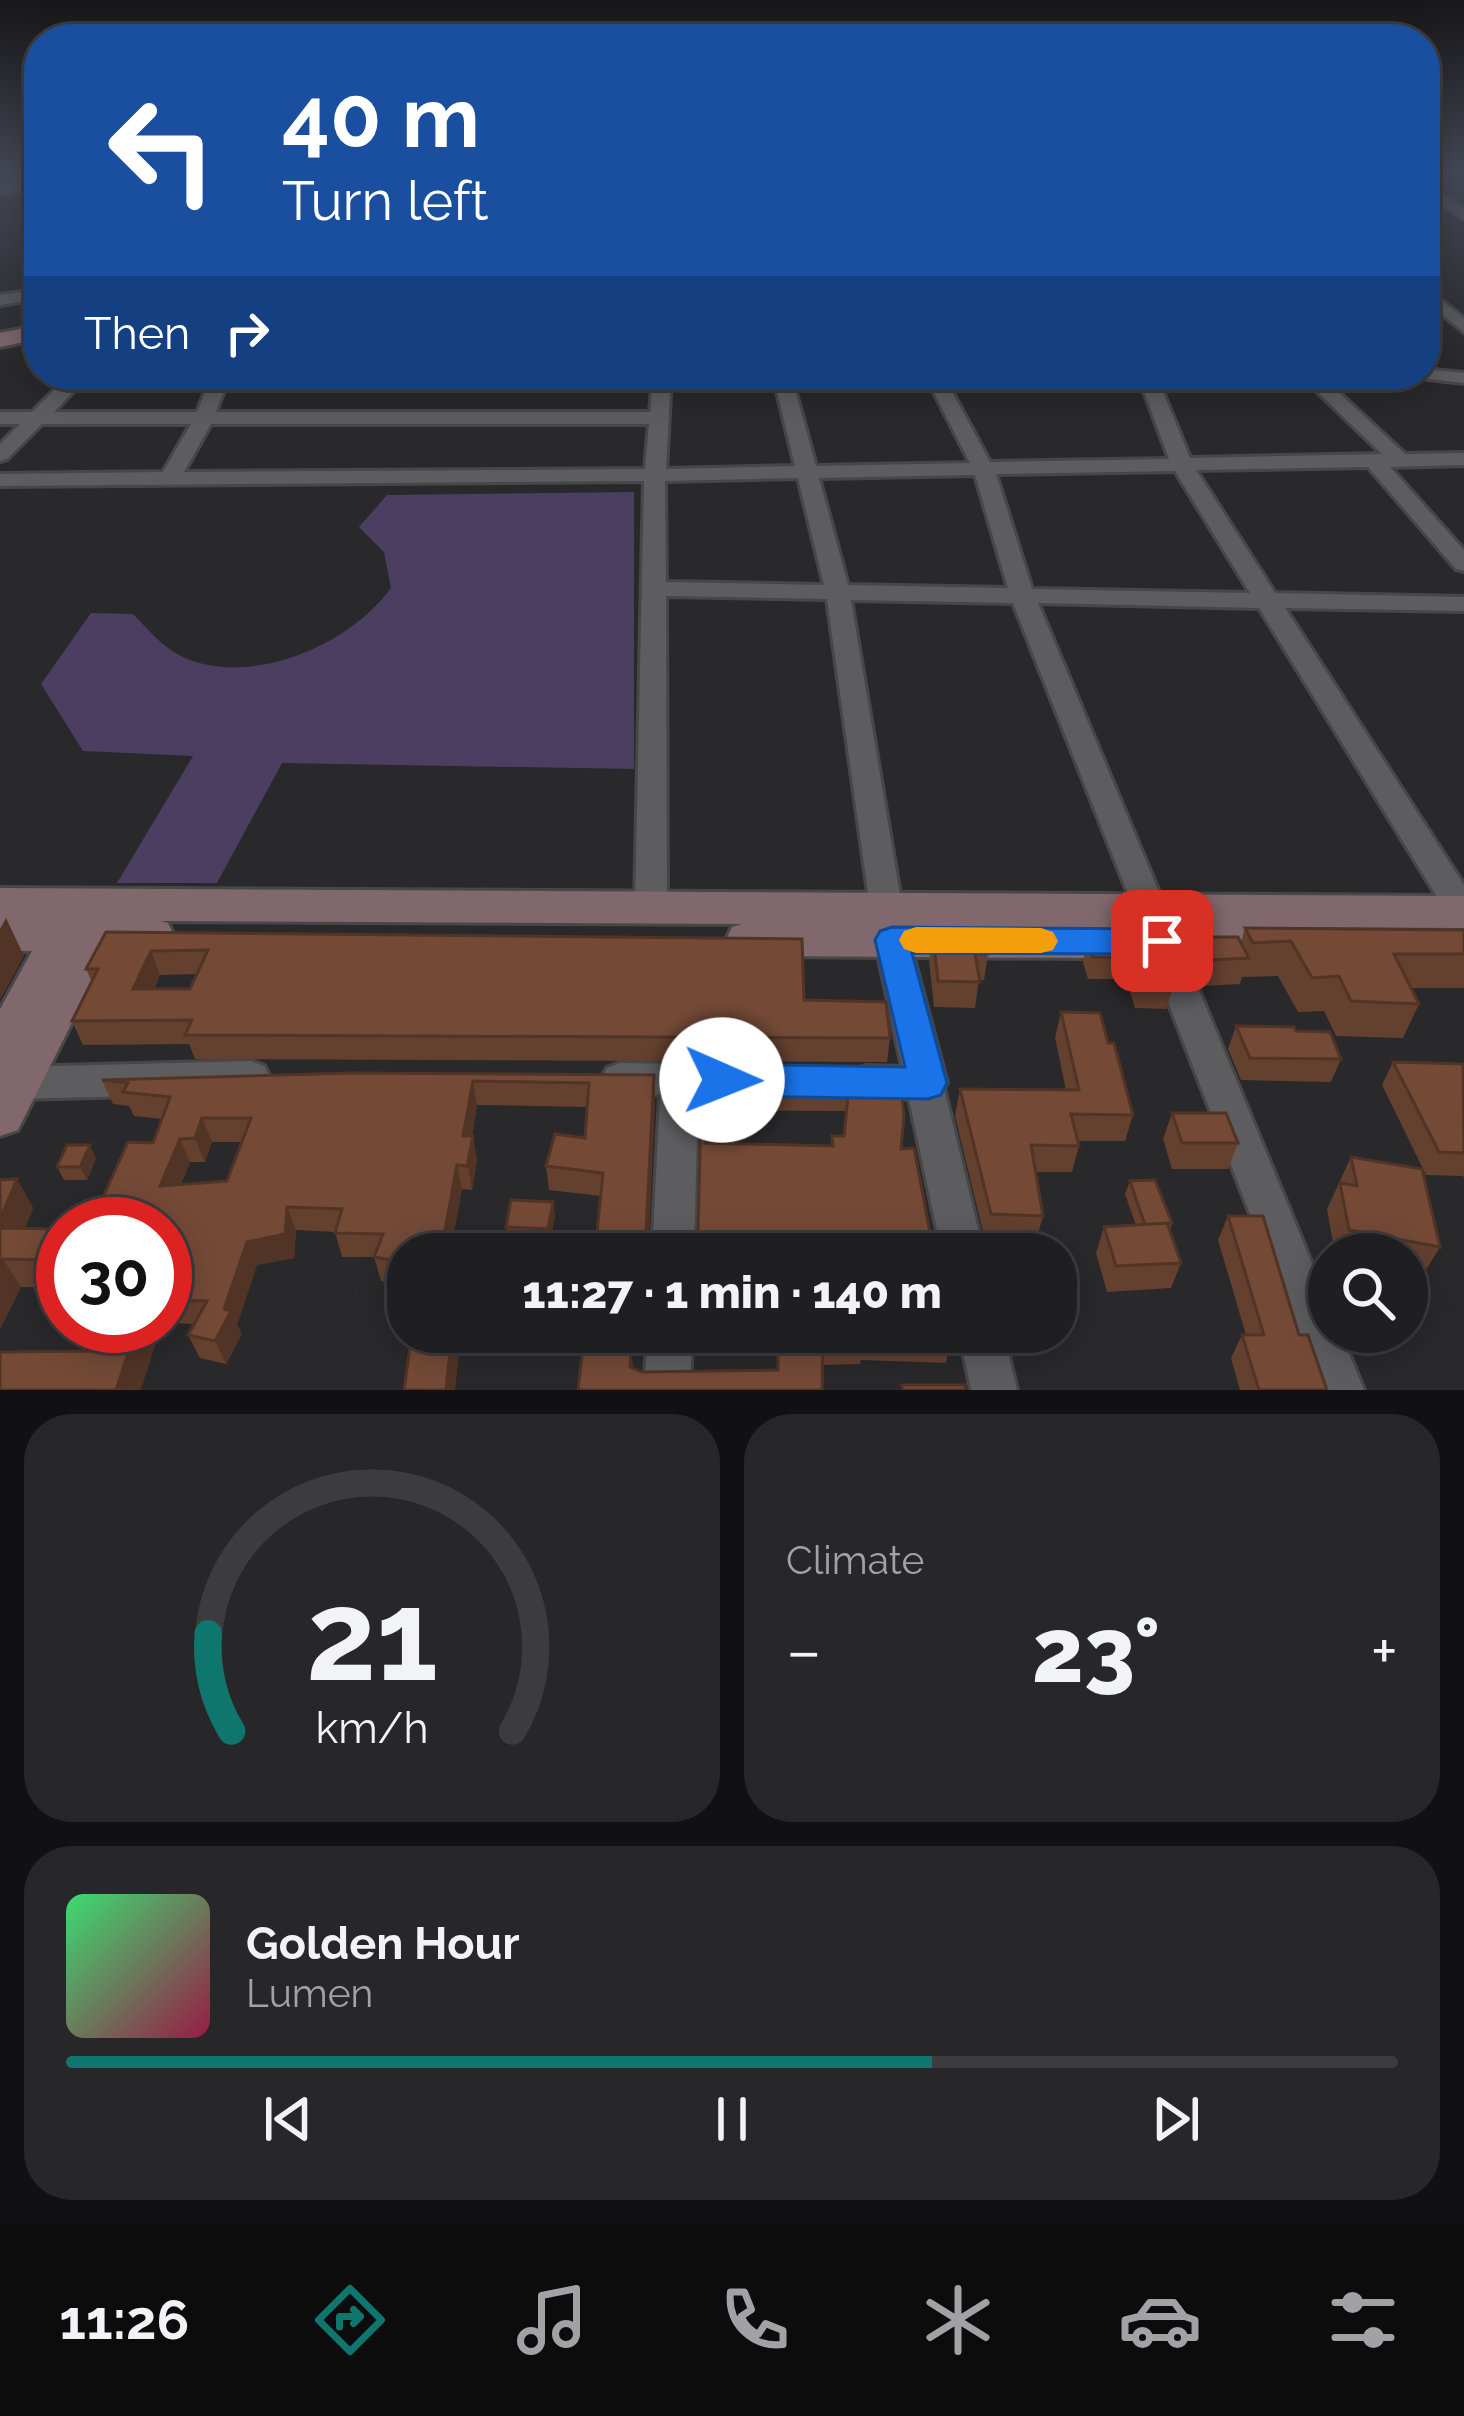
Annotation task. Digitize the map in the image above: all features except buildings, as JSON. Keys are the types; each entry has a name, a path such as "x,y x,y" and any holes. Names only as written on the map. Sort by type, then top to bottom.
{"main road":[{"path":"0,904 87,920 1156,925 1464,912"},
{"path":"0,934 87,920 651,905 889,923"},
{"path":"5,1084 87,920"},
{"path":"1156,925 1464,944"}],"street":[{"path":"1440,305 1464,327"},
{"path":"0,455 64,390"},
{"path":"170,479 215,390"},
{"path":"651,905 655,476 662,390"},
{"path":"786,390 838,592 889,923 959,1233"},
{"path":"942,390 984,470 1023,597 1341,1390"},
{"path":"1153,390 1182,465 1464,912"},
{"path":"1325,390 1398,458"},
{"path":"0,418 661,418"},
{"path":"1372,459 1464,564"},
{"path":"0,480 655,476 1464,459"},
{"path":"654,590 1464,604"},
{"path":"5,1084 287,1076"},
{"path":"589,1078 770,1081"},
{"path":"674,1233 680,1080"},
{"path":"838,1082 928,1083"},
{"path":"667,1390 669,1353"},
{"path":"986,1353 994,1390"}],"shaded area":[{"path":"634,492 634,769 282,763 217,883 117,883 193,756 83,751 41,684 91,613 133,614 176,653 210,665 268,664 297,656 351,627 391,588 384,552 359,527 387,495"}],"slow traffic":[{"path":"916,940 1041,941"}],"route":[{"path":"722,1080 928,1083 892,940 1162,941"}]}
